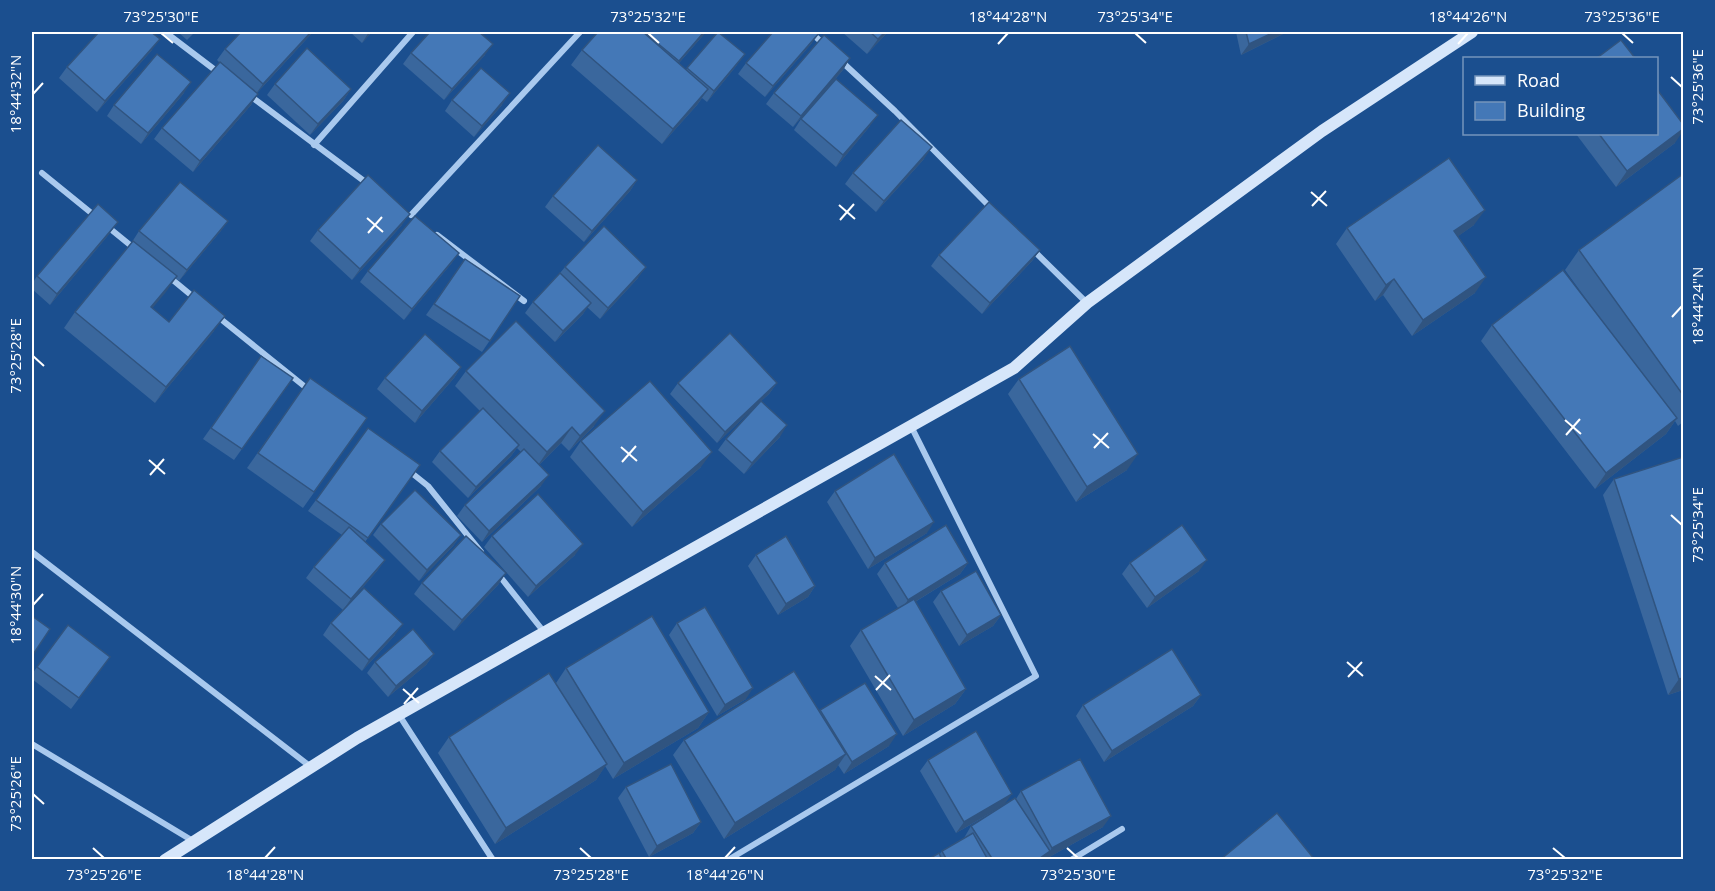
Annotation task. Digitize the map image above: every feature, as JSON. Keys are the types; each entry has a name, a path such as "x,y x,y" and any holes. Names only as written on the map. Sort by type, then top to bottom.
{"main road":[{"path":"165,860 311,767 399,715 1014,368 1087,303 1322,131 1472,32"}],"street":[{"path":"165,32 230,81"},
{"path":"314,145 413,32"},
{"path":"411,215 580,32"},
{"path":"810,32 827,47"},
{"path":"836,56 895,111 995,212"},
{"path":"239,88 376,190"},
{"path":"42,173 97,218"},
{"path":"402,209 421,223"},
{"path":"106,225 143,255"},
{"path":"430,230 524,301"},
{"path":"1028,245 1087,303"},
{"path":"161,270 317,397"},
{"path":"728,860 1036,676 911,426"},
{"path":"400,464 428,486 486,559"},
{"path":"32,552 311,767"},
{"path":"493,568 544,632"},
{"path":"399,715 493,860"},
{"path":"32,744 193,841"},
{"path":"1071,860 1122,829"}],"building":[{"path":"99,32 151,32 160,39 105,101 67,67"},
{"path":"241,32 311,32 263,84 225,49"},
{"path":"430,32 479,32 493,44 452,89 411,53"},
{"path":"598,32 643,32 708,89 673,129 582,50"},
{"path":"644,32 704,32 679,61"},
{"path":"718,32 745,54 714,91 687,68"},
{"path":"773,32 820,32 773,86 746,63"},
{"path":"870,32 885,32 878,39"},
{"path":"1246,32 1274,32 1249,44"},
{"path":"824,35 850,58 801,116 774,93"},
{"path":"1621,40 1634,57 1598,57"},
{"path":"307,48 351,89 318,124 275,84"},
{"path":"157,54 191,82 148,133 114,105"},
{"path":"220,62 258,94 200,161 162,128"},
{"path":"481,68 510,93 482,126 452,100"},
{"path":"836,79 878,115 843,155 801,119"},
{"path":"1658,91 1683,124 1683,129 1627,171 1600,135 1658,135"},
{"path":"901,120 932,147 884,201 853,173"},
{"path":"598,145 637,180 592,231 553,196"},
{"path":"1449,158 1485,210 1454,231 1486,277 1423,320 1394,279 1386,285 1347,228"},
{"path":"1683,174 1683,395 1579,250"},
{"path":"368,175 410,214 360,269 318,230"},
{"path":"180,182 228,221 187,270 139,231"},
{"path":"989,202 1040,250 990,303 939,255"},
{"path":"98,204 118,222 57,294 37,276"},
{"path":"415,216 459,253 412,309 368,271"},
{"path":"604,226 646,267 608,308 565,267"},
{"path":"133,241 177,276 151,307 169,322 194,290 225,316 166,387 75,312"},
{"path":"465,259 520,296 490,341 434,304"},
{"path":"1563,270 1677,418 1606,473 1492,325"},
{"path":"560,273 591,303 563,331 533,302"},
{"path":"516,321 605,411 580,436 572,427 547,452 466,371"},
{"path":"730,333 777,383 725,432 678,383"},
{"path":"425,334 461,367 422,411 385,378"},
{"path":"1070,346 1138,454 1087,487 1019,379"},
{"path":"261,356 293,378 242,449 211,428"},
{"path":"310,378 367,418 314,492 258,453"},
{"path":"650,381 712,452 643,512 581,441"},
{"path":"761,401 787,425 752,463 726,439"},
{"path":"483,408 519,445 476,487 440,451"},
{"path":"368,428 420,465 368,538 316,500"},
{"path":"524,449 549,475 489,531 465,505"},
{"path":"894,454 934,522 875,558 835,491"},
{"path":"1683,457 1683,678 1679,679 1614,479"},
{"path":"415,490 461,535 427,570 381,524"},
{"path":"538,494 583,544 536,586 492,536"},
{"path":"946,525 968,563 908,600 885,563"},
{"path":"1182,525 1207,560 1155,597 1130,563"},
{"path":"349,527 385,560 351,599 314,567"},
{"path":"466,536 506,573 462,620 422,583"},
{"path":"786,536 815,586 786,604 756,555"},
{"path":"976,571 1001,615 967,635 941,591"},
{"path":"364,588 403,624 369,660 331,623"},
{"path":"914,599 966,689 914,720 861,630"},
{"path":"705,607 753,688 725,705 677,623"},
{"path":"32,616 50,629 32,656"},
{"path":"652,616 709,712 624,763 566,668"},
{"path":"68,625 110,657 79,698 37,667"},
{"path":"413,629 434,654 396,686 375,662"},
{"path":"1172,649 1201,695 1112,751 1083,705"},
{"path":"794,671 846,754 735,823 684,740"},
{"path":"549,673 607,764 506,828 449,737"},
{"path":"865,683 897,734 852,762 820,710"},
{"path":"976,731 1012,794 964,822 928,760"},
{"path":"1080,759 1111,816 1052,848 1021,791"},
{"path":"671,764 701,822 657,846 626,787"},
{"path":"1015,798 1050,851 1037,860 993,860 971,826"},
{"path":"1277,813 1315,860 1220,860"},
{"path":"973,833 988,860 947,860 942,851"},
{"path":"939,853 942,860 927,860"}]}
